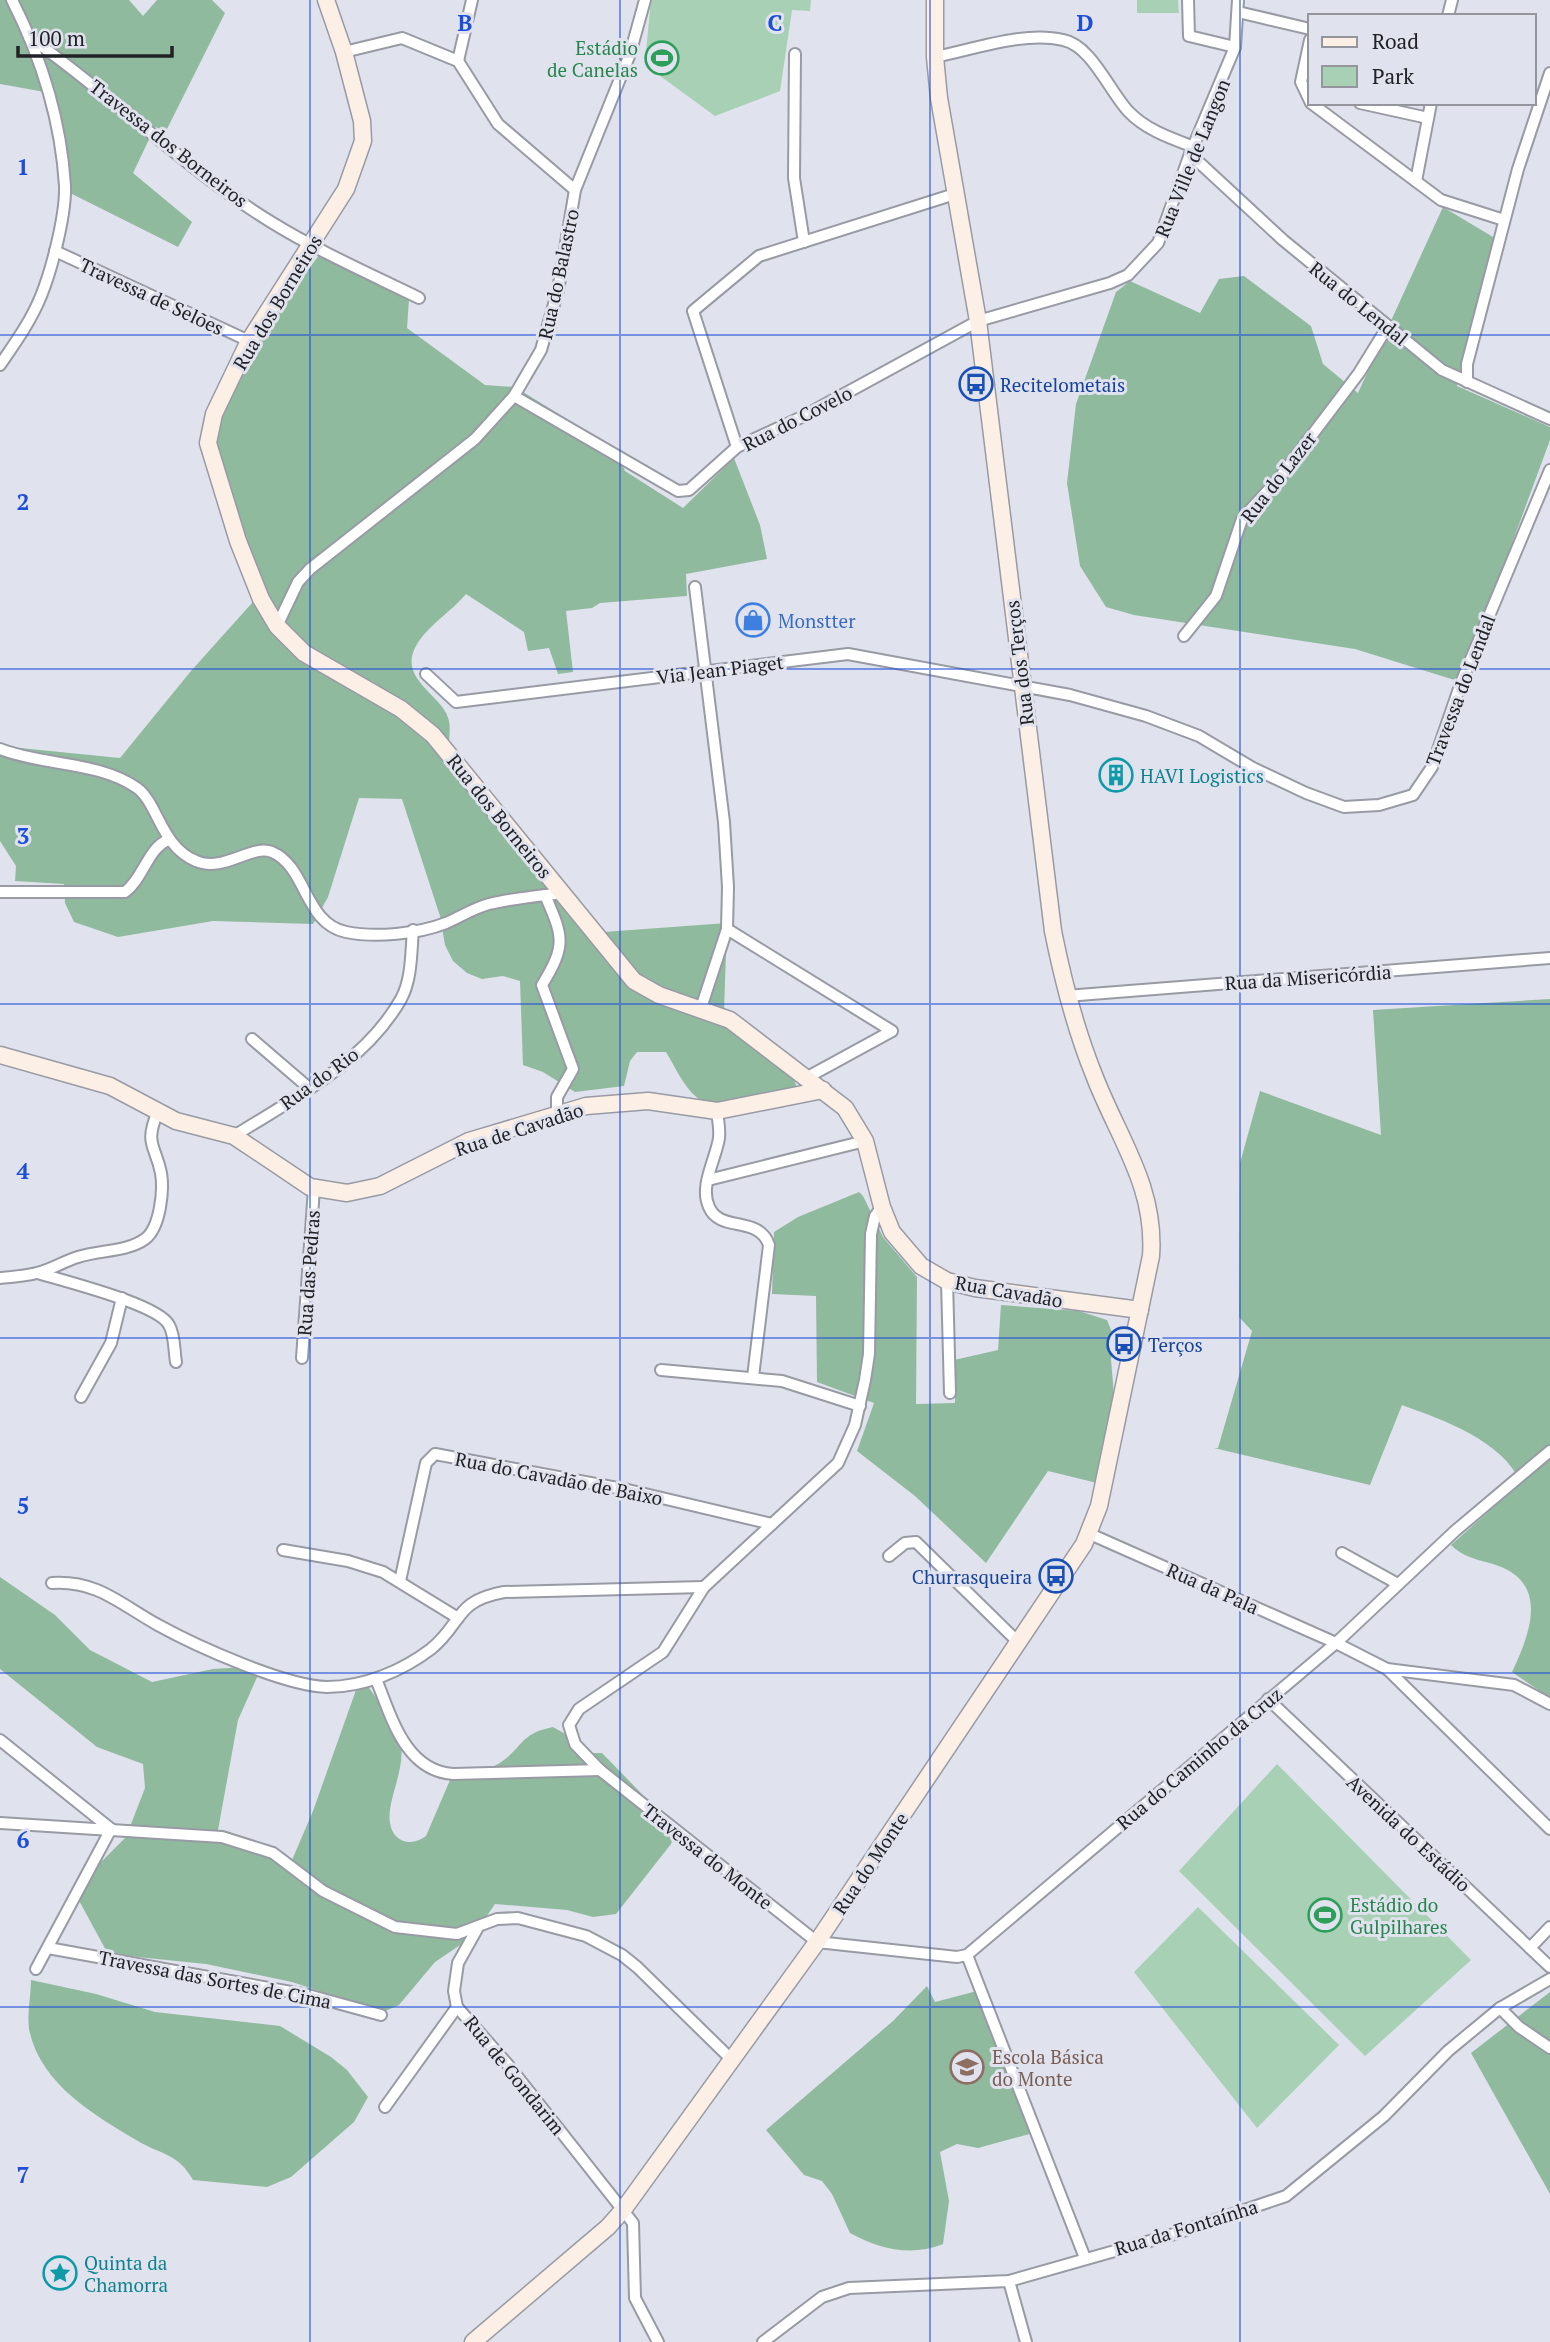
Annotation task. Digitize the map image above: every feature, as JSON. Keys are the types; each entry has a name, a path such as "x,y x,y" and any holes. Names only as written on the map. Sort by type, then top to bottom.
{"street":[{"path":"0,365 41,297 55,251 65,188 57,125 29,37 12,0"},
{"name":"Rua dos Borneiros","path":"326,0 344,52 362,121 363,141 345,189 249,341 214,414 208,443 245,559 277,626 304,653 401,709 433,735 634,981 659,995 701,1008"},
{"path":"344,52 402,38 458,61 472,0"},
{"path":"575,190 630,54 645,0"},
{"name":"Rua dos Terços","path":"935,0 935,57 939,98 958,193 978,321 1053,931 1066,996 1094,1076 1149,1202 1153,1226 1152,1256 1140,1310"},
{"path":"1188,0 1189,36 1235,47"},
{"path":"1238,6 1308,28"},
{"name":"Rua Ville de Langon","path":"978,321 1110,283 1128,275 1158,243 1192,150 1235,47 1238,6"},
{"name":"Travessa dos Borneiros","path":"29,37 68,64 205,175 271,222 419,299"},
{"name":"Rua do Lendal","path":"935,57 1038,37 1067,40 1090,58 1128,112 1155,132 1192,150 1283,240 1442,370 1550,419"},
{"path":"1308,49 1301,82 1308,96"},
{"path":"795,54 794,178 804,242"},
{"name":"Rua do Balastro","path":"277,626 298,582 310,569 475,439 514,396 541,350 558,290 575,190 498,124 458,61"},
{"path":"1467,382 1467,364 1504,220 1550,72"},
{"path":"1317,105 1441,200 1504,220"},
{"path":"1369,105 1428,118"},
{"path":"1416,181 1431,105"},
{"path":"737,447 693,311 759,256 958,193"},
{"name":"Travessa de Selões","path":"55,251 249,341"},
{"name":"Rua do Covelo","path":"514,396 678,491 689,490 737,447 804,416 978,321"},
{"name":"Rua do Lazer","path":"1184,636 1216,596 1242,519 1281,476 1359,373 1388,326"},
{"name":"Travessa do Lendal","path":"1022,685 1146,716 1188,732 1253,768 1345,807 1378,806 1413,795 1432,767 1461,683 1550,470"},
{"path":"695,587 727,853 727,929 701,1008"},
{"name":"Via Jean Piaget","path":"426,674 456,702 848,654 1022,685"},
{"path":"0,749 20,757 99,771 139,789 168,839 194,861 215,866 259,851 270,851 289,866 321,918 344,932 386,934 442,925 486,904 563,893"},
{"path":"0,892 125,892 135,884 159,843 168,839"},
{"path":"545,895 558,925 562,943 542,985 573,1069 557,1097 557,1115"},
{"path":"727,929 892,1031 806,1078"},
{"name":"Rua do Rio","path":"234,1136 309,1088 359,1051 401,999 407,980 413,930"},
{"name":"Rua da Misericórdia","path":"1066,996 1550,958"},
{"name":"Rua Cavadão","path":"701,1008 718,1013 739,1026 845,1108 865,1141 882,1207 892,1232 907,1253 921,1266 947,1281 993,1291 1140,1310"},
{"path":"252,1039 309,1088"},
{"name":"Rua de Cavadão","path":"0,1055 110,1086 176,1121 234,1136 314,1188 347,1193 364,1191 469,1141 596,1104 627,1101 717,1111 823,1090"},
{"path":"0,1278 38,1273 77,1257 133,1246 147,1238 156,1223 161,1199 161,1173 152,1151 151,1128 158,1111"},
{"path":"717,1111 719,1137 708,1180 706,1199 709,1210 724,1220 758,1228 769,1245 753,1377"},
{"path":"708,1180 865,1141"},
{"name":"Rua das Pedras","path":"302,1359 314,1188"},
{"path":"52,1583 73,1582 95,1587 161,1626 296,1683 329,1687 376,1679 432,1648 473,1600 503,1592 704,1587 838,1463 860,1406 869,1354 871,1234 876,1216 882,1207"},
{"path":"38,1273 122,1298 168,1323 176,1362"},
{"path":"947,1281 950,1394"},
{"path":"81,1397 111,1343 122,1298"},
{"name":"Rua do Monte","path":"473,2342 608,2227 623,2210 817,1942 1090,1534 1099,1506 1140,1310"},
{"path":"661,1370 753,1377 798,1384 860,1406"},
{"name":"Rua do Cavadão de Baixo","path":"400,1581 426,1463 435,1454 628,1490 772,1524"},
{"name":"Rua do Caminho da Cruz","path":"967,1955 1336,1643 1455,1531 1546,1455"},
{"name":"Rua da Pala","path":"1090,1534 1336,1643 1387,1669"},
{"path":"889,1556 905,1543 916,1542 1018,1642"},
{"path":"284,1550 368,1566 400,1581 458,1618"},
{"path":"1342,1553 1398,1584"},
{"name":"Travessa do Monte","path":"704,1587 663,1652 572,1716 569,1725 575,1744 600,1770 817,1942"},
{"path":"1387,1669 1514,1685 1550,1704"},
{"path":"1387,1669 1550,1829"},
{"path":"376,1679 408,1749 429,1768 453,1774 600,1770"},
{"name":"Avenida do Estádio","path":"1268,1699 1550,1967"},
{"path":"0,1740 111,1829"},
{"path":"0,1823 222,1837 273,1853 323,1891 395,1927 433,1934 457,1934 477,1929 497,1919 518,1918 586,1936 604,1944 637,1967 731,2059"},
{"path":"36,1969 111,1829"},
{"path":"1530,1948 1550,1927"},
{"name":"Rua de Gondarim","path":"477,1929 458,1963 454,1991 457,2007 509,2066 623,2210"},
{"path":"817,1942 957,1957 967,1955 1085,2258"},
{"name":"Travessa das Sortes de Cima","path":"48,1948 309,1995 381,2015"},
{"name":"Rua da Fontaínha","path":"763,2342 822,2297 849,2288 1009,2281 1171,2235 1286,2196 1384,2116 1448,2051 1500,2008 1550,1979"},
{"path":"386,2106 457,2007"},
{"path":"1500,2008 1519,2027 1550,2048"},
{"path":"623,2210 632,2223 635,2298 658,2342"},
{"path":"1009,2281 1026,2342"}],"green space":[{"path":"0,0 129,0 143,16 157,0 212,0 225,13 166,131 155,127 133,173 192,222 178,247 72,194 62,172 56,94 0,84"},
{"path":"651,0 811,0 810,11 792,10 780,91 715,116 645,62"},
{"path":"1137,0 1178,0 1179,13 1137,13"},
{"path":"1443,207 1498,240 1457,386 1550,427 1550,440 1461,682 1355,649 1134,615 1106,607 1080,566 1067,483 1076,404 1116,292 1130,281 1200,313 1219,279 1244,276 1311,326 1323,364 1358,393"},
{"path":"319,255 409,299 407,328 485,385 515,387 586,431 617,454 625,471 683,508 734,458 760,525 767,559 686,574 687,596 600,603 592,608 566,611 573,672 558,674 549,648 528,651 524,632 466,594 416,646 412,658 413,669 417,678 446,712 450,730 447,759 590,933 727,923 724,1012 790,1072 798,1089 794,1103 769,1109 741,1111 714,1106 692,1093 666,1052 637,1052 630,1061 624,1086 575,1092 543,1072 523,1065 520,981 503,976 482,979 467,973 453,961 445,945 440,916 402,799 359,798 328,897 313,924 213,921 118,937 74,922 65,903 64,884 15,881 16,866 0,841 0,746 120,758 191,671 260,594 227,475 216,449 218,420 226,394 253,344"},
{"path":"1550,999 1550,1698 1512,1672 1523,1647 1530,1619 1531,1606 1522,1582 1511,1572 1465,1555 1451,1545 1521,1483 1512,1468 1486,1443 1453,1425 1402,1405 1370,1485 1214,1448 1218,1448 1252,1331 1239,1317 1240,1163 1260,1091 1381,1135 1373,1010"},
{"path":"859,1192 883,1237 917,1277 916,1404 955,1403 954,1360 998,1350 1001,1305 1079,1311 1107,1320 1115,1340 1111,1359 1114,1396 1097,1483 1048,1471 986,1563 915,1496 857,1451 874,1403 817,1382 816,1296 772,1294 774,1232 798,1217"},
{"path":"0,1577 55,1615 90,1650 152,1682 213,1669 262,1666 238,1720 218,1830 292,1860 313,1811 361,1676 387,1713 399,1737 401,1759 391,1803 390,1823 399,1839 409,1842 426,1836 450,1780 493,1767 533,1733 553,1727 567,1735 580,1753 602,1753 676,1829 671,1844 616,1914 593,1917 567,1910 495,1904 472,1937 435,1962 399,2005 383,2012 292,1982 206,1964 108,1954 76,1895 98,1865 126,1837 145,1788 143,1764 97,1747 0,1669"},
{"name":"Estádio do Gulpilhares","path":"1277,1764 1471,1960 1365,2056 1179,1871"},
{"path":"1198,1907 1339,2045 1257,2128 1134,1972"},
{"path":"31,1980 96,1994 155,2012 280,2026 331,2057 347,2070 368,2097 354,2122 291,2177 267,2187 193,2180 175,2159 138,2141 87,2109 57,2082 44,2066 29,2029"},
{"path":"927,1986 935,2002 977,1991 1033,2133 978,2148 957,2144 940,2152 949,2201 943,2244 919,2250 895,2249 850,2233 832,2194 822,2181 804,2175 766,2130 893,2021"},
{"path":"1550,1992 1550,2194 1471,2053"}],"place":[{"name":"Estádio de Canelas","path":"662,58"},
{"name":"Recitelometais","path":"976,384"},
{"name":"Monstter","path":"753,620"},
{"name":"HAVI Logistics","path":"1116,775"},
{"name":"Terços","path":"1124,1344"},
{"name":"Churrasqueira","path":"1056,1576"},
{"name":"Estádio do Gulpilhares","path":"1325,1915"},
{"name":"Escola Básica do Monte","path":"967,2067"},
{"name":"Quinta da Chamorra","path":"60,2273"}]}
